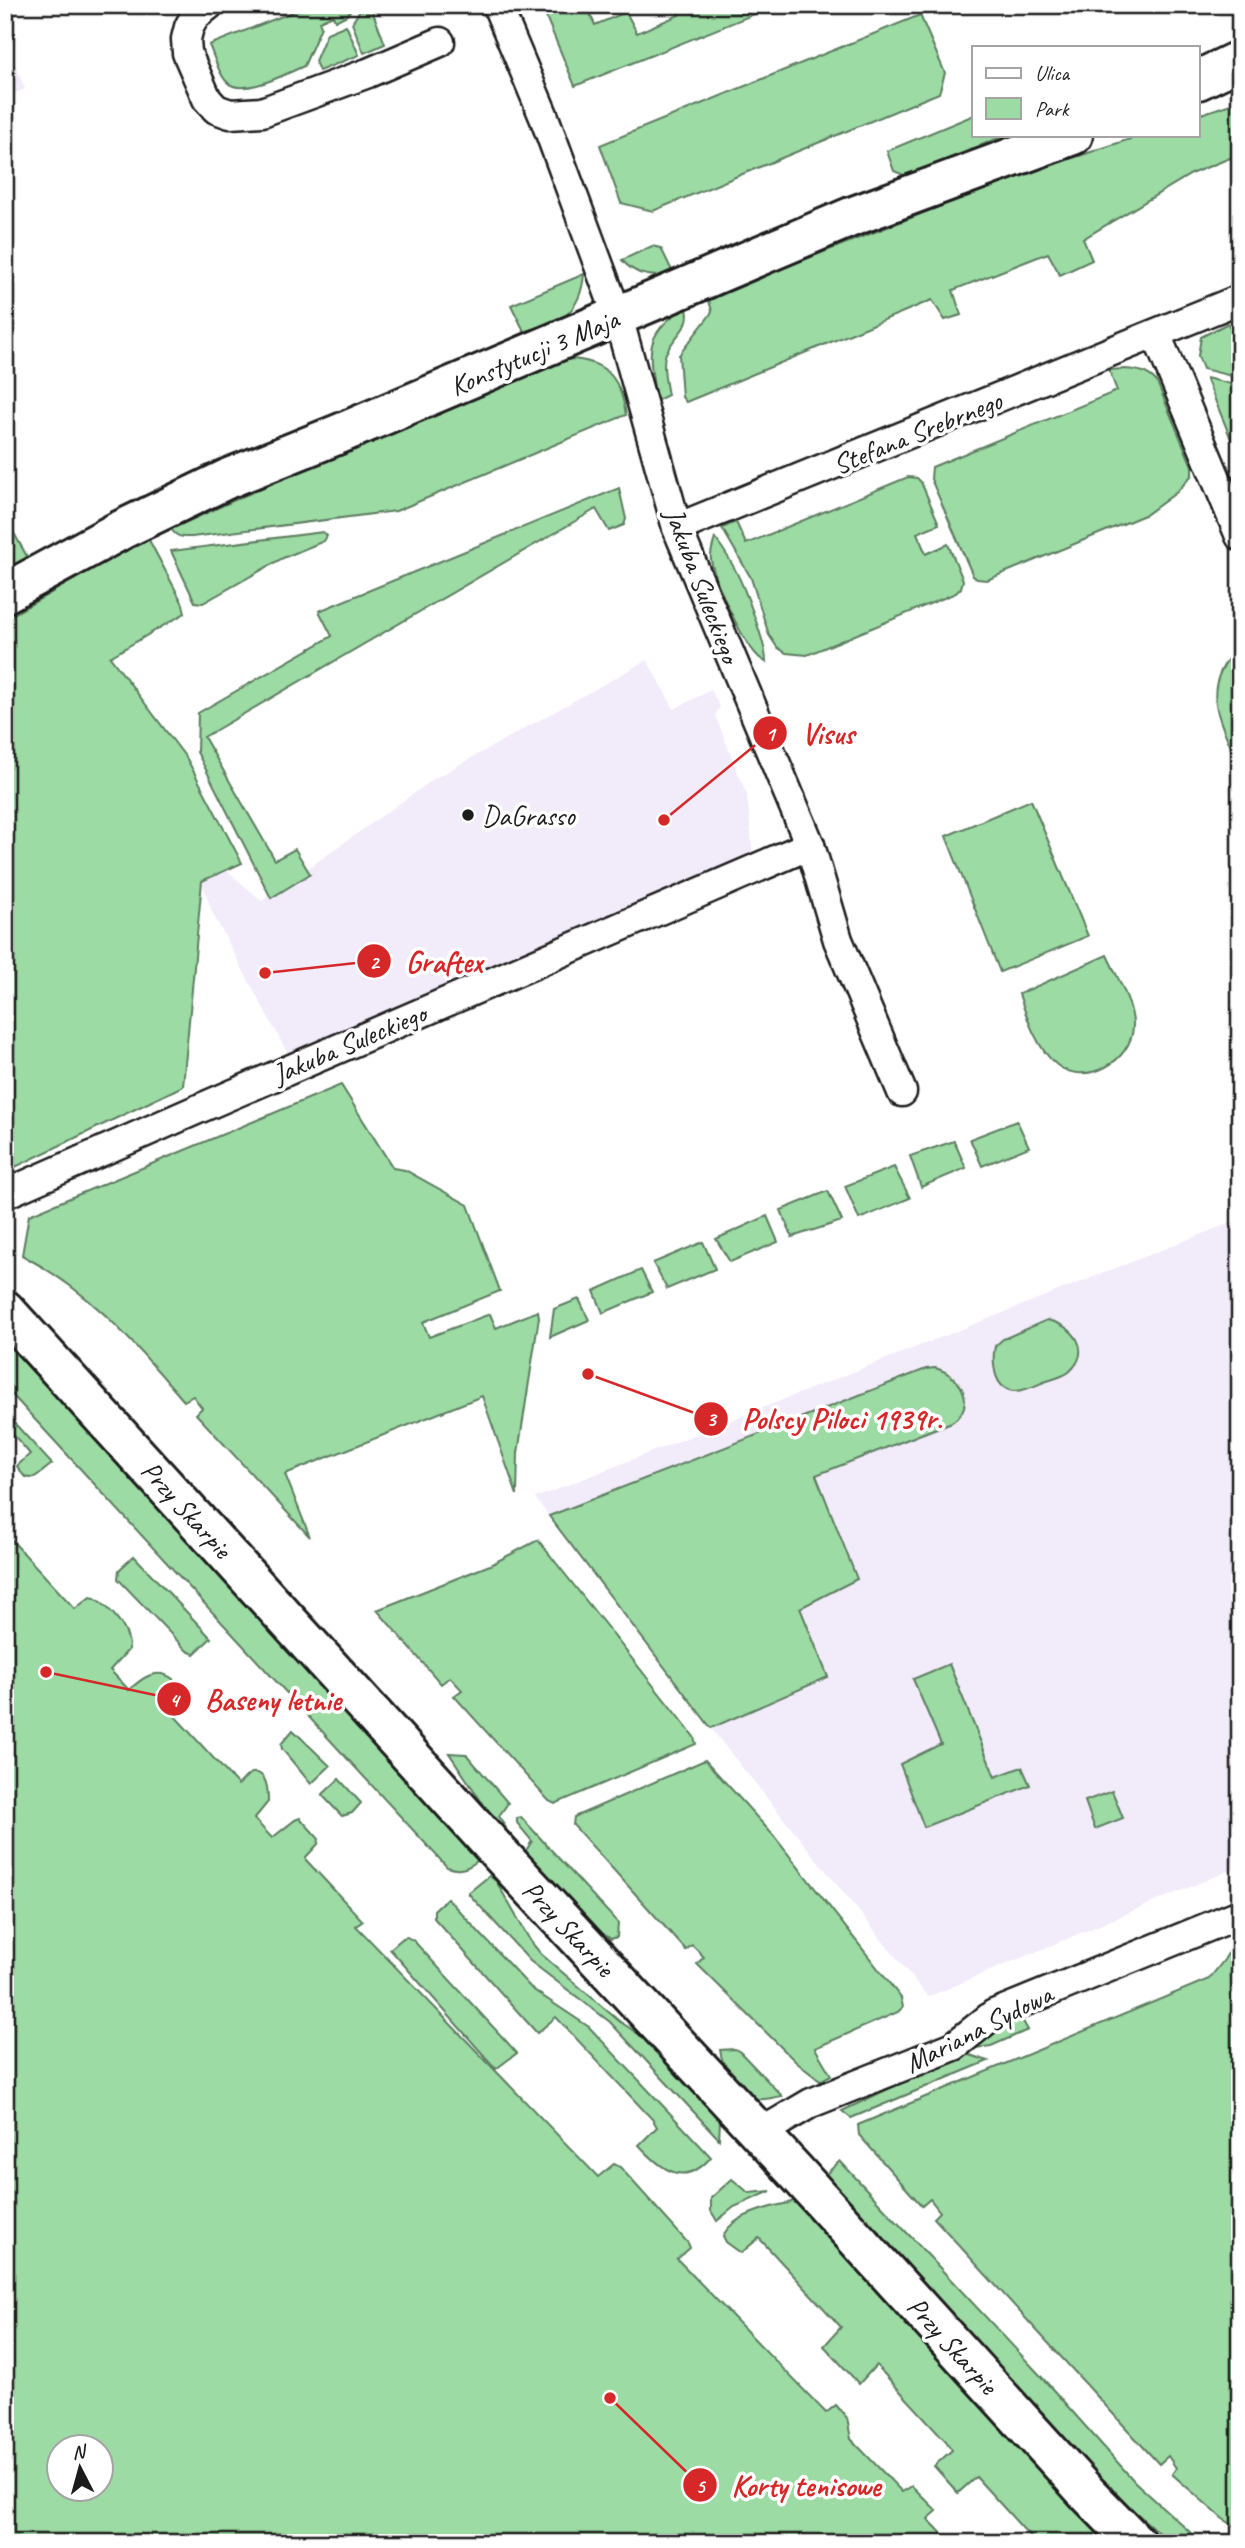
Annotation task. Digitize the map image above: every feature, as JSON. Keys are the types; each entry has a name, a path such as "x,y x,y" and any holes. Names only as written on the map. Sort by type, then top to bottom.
{"street":[{"path":"209,5 195,16 189,27 187,53 207,99 216,109 230,114 262,112 368,74 440,42"},
{"name":"Jakuba Suleckiego","path":"497,5 544,117 618,317 677,528 810,845 838,940 902,1093"},
{"path":"1200,79 1240,60"},
{"path":"1200,95 1240,83"},
{"name":"Konstytucji 3 Maja","path":"5,593 121,530 229,478 851,217 1070,136"},
{"name":"Stefana Srebrnego","path":"677,528 1240,299"},
{"path":"1156,334 1240,536"},
{"name":"Jakuba Suleckiego","path":"5,1194 810,845"},
{"name":"Przy Skarpie","path":"5,1310 499,1853 760,2133 1087,2494 1136,2543"},
{"name":"Mariana Sydowa","path":"760,2133 811,2103 954,2046 994,2014 1240,1914"}],"shaded area":[{"path":"5,41 25,89 5,97"},
{"path":"647,660 674,709 711,690 720,707 715,715 747,795 754,864 288,1054 212,912 202,881 226,870 262,901 434,779"},
{"path":"1240,1219 1240,1866 928,1997 720,1740 535,1498"}],"green space":[{"path":"310,5 354,5 347,15 335,21 333,15 319,21 321,27 304,66 253,86 233,86 226,81 218,69 209,45"},
{"path":"363,5 370,5 385,44 364,53 352,23"},
{"path":"541,5 586,5 595,25 626,12 637,33 679,15 675,5 777,5 575,86"},
{"path":"920,15 945,73 939,93 653,211 621,203 600,145"},
{"path":"346,25 359,55 319,71 315,61 327,33"},
{"path":"1240,101 1240,154 1193,173 1083,239 1092,260 1060,275 1048,253 953,290 961,315 945,320 932,300 686,402 682,397 679,355 710,315 712,311 709,301 735,287 1007,180 1139,136 1200,136 1200,114"},
{"path":"972,116 972,136 1004,136 906,176 894,171 887,151"},
{"path":"652,246 661,248 674,275 645,275 633,270 622,260"},
{"path":"584,274 578,298 566,315 548,326 524,331 511,305"},
{"path":"686,307 688,314 685,326 664,360 668,395 656,401 651,358 655,337 671,317"},
{"path":"1228,323 1236,344 1240,343 1240,378 1203,369 1198,356 1201,337"},
{"path":"572,359 595,364 611,375 621,392 626,415 396,511 192,537 183,537 171,529 306,468 555,363"},
{"path":"1125,369 1150,375 1157,382 1192,466 1192,475 1177,492 1147,514 987,580 977,579 973,576 931,479 932,467 1117,391 1109,370"},
{"path":"1206,378 1240,386 1240,439 1231,439"},
{"path":"908,477 917,478 921,482 939,524 917,533 926,554 948,544 963,580 961,588 956,593 807,655 786,653 777,647 769,635 751,578 722,528 736,522 746,544"},
{"path":"619,488 626,519 624,525 609,531 596,509 204,737 275,860 295,849 310,874 271,898 197,752 198,713 332,636 319,611"},
{"path":"11,528 29,560 5,574 5,531"},
{"path":"323,532 327,536 324,541 283,558 203,603 195,602 171,551"},
{"path":"148,538 183,604 185,613 110,657 187,759 242,863 202,881 183,1086 5,1172 5,619"},
{"path":"715,538 729,558 744,590 762,638 766,662 758,656 741,632 718,584 711,560"},
{"path":"1240,645 1239,766 1219,718 1216,689 1219,675"},
{"path":"1031,800 1088,936 1000,972 946,836"},
{"path":"1107,955 1130,1009 1133,1026 1131,1039 1116,1060 1105,1067 1093,1072 1068,1071 1057,1065 1044,1051 1019,994"},
{"path":"341,1085 393,1168 405,1170 468,1205 500,1291 423,1322 429,1337 490,1314 496,1328 538,1311 539,1317 518,1453 517,1495 482,1396 285,1474 310,1537 196,1414 202,1408 193,1396 184,1401 110,1320 71,1286 22,1255 29,1215"},
{"path":"1017,1121 1029,1147 982,1166 970,1139"},
{"path":"954,1141 966,1168 921,1187 910,1156"},
{"path":"894,1167 910,1198 859,1219 845,1186"},
{"path":"828,1191 842,1221 792,1237 781,1210"},
{"path":"767,1216 778,1242 730,1262 716,1239"},
{"path":"703,1242 715,1269 667,1289 653,1263"},
{"path":"641,1270 652,1292 603,1313 594,1291"},
{"path":"579,1299 589,1320 550,1337 554,1309"},
{"path":"1047,1320 1065,1327 1077,1340 1080,1355 1076,1364 1064,1375 1029,1388 1017,1391 1006,1389 995,1373 995,1346 1003,1339"},
{"path":"5,1342 484,1856 462,1869 447,1867 5,1387"},
{"path":"935,1368 959,1383 965,1399 960,1415 952,1422 816,1475 857,1579 800,1608 828,1677 711,1728 549,1516 926,1369"},
{"path":"5,1413 52,1464 34,1477 26,1477 17,1466 30,1454 5,1425"},
{"path":"5,1533 75,1609 90,1597 95,1598 113,1614 123,1627 129,1649 110,1670 129,1690 144,1678 155,1674 173,1679 174,1685 161,1701 238,1785 252,1773 264,1778 268,1802 254,1819 272,1838 300,1818 319,1839 306,1860 363,1921 356,1926 598,2177 614,2164 620,2167 688,2243 690,2248 677,2259 826,2413 836,2405 847,2418 851,2439 902,2492 912,2486 937,2511 928,2519 951,2543 5,2543"},
{"path":"538,1540 694,1737 696,1744 555,1804 549,1801 454,1696 462,1690 450,1677 441,1684 377,1610 490,1565"},
{"path":"134,1556 211,1638 194,1654 187,1651 118,1579 119,1570"},
{"path":"949,1664 995,1777 1022,1767 1030,1785 924,1827 900,1764 941,1744 913,1679"},
{"path":"293,1730 330,1766 311,1784 282,1749 281,1744"},
{"path":"449,1753 466,1754 508,1803 499,1816 506,1828 502,1831 497,1825"},
{"path":"705,1760 773,1835 901,1998 903,2007 898,2012 815,2048 831,2075 820,2081 796,2062 697,1964 704,1957 692,1945 686,1950 573,1825 574,1817"},
{"path":"339,1779 361,1803 352,1813 342,1816 322,1795"},
{"path":"1112,1791 1123,1818 1095,1829 1085,1801"},
{"path":"521,1817 618,1923 617,1937 611,1939 594,1928 527,1856 525,1852 532,1841 517,1823 517,1818"},
{"path":"489,1876 496,1881 531,1942 541,1954 619,2021 652,2043 710,2106 720,2121 719,2139 610,2022 530,1961 468,1893"},
{"path":"447,1898 532,1989 589,2027 711,2157 701,2167 682,2174 673,2172 647,2154 639,2145 657,2127 653,2120 556,2017 537,2033 434,1918 434,1910"},
{"path":"1240,1933 1240,2529 1223,2519 1172,2474 1176,2468 1168,2456 1159,2464 934,2218 940,2212 930,2199 922,2206 859,2135 858,2125 1209,1979"},
{"path":"407,1937 414,1941 517,2053 496,2069 390,1949"},
{"path":"1017,2011 1028,2030 991,2046 976,2048 968,2041"},
{"path":"735,2049 782,2096 758,2099 739,2087 728,2072 720,2050"},
{"path":"964,2053 988,2061 851,2118 842,2111"},
{"path":"840,2161 1038,2373 1135,2482 1205,2543 1170,2543 1095,2476 826,2178 825,2175"},
{"path":"732,2179 749,2193 771,2191 734,2207 717,2221 711,2211 711,2198"},
{"path":"795,2200 923,2338 1005,2432 1111,2543 1036,2543 976,2477 958,2493 934,2466 952,2450 946,2441 876,2365 859,2384 824,2346 841,2327 759,2238 741,2253 726,2242 723,2236 743,2217"}],"place":[{"name":"DaGrasso","path":"468,815"},
{"name":"Visus","path":"664,820"},
{"name":"Graftex","path":"265,973"},
{"name":"Polscy Piloci 1939r.","path":"588,1374"},
{"name":"Baseny letnie","path":"46,1672"},
{"name":"Korty tenisowe","path":"610,2398"}]}
